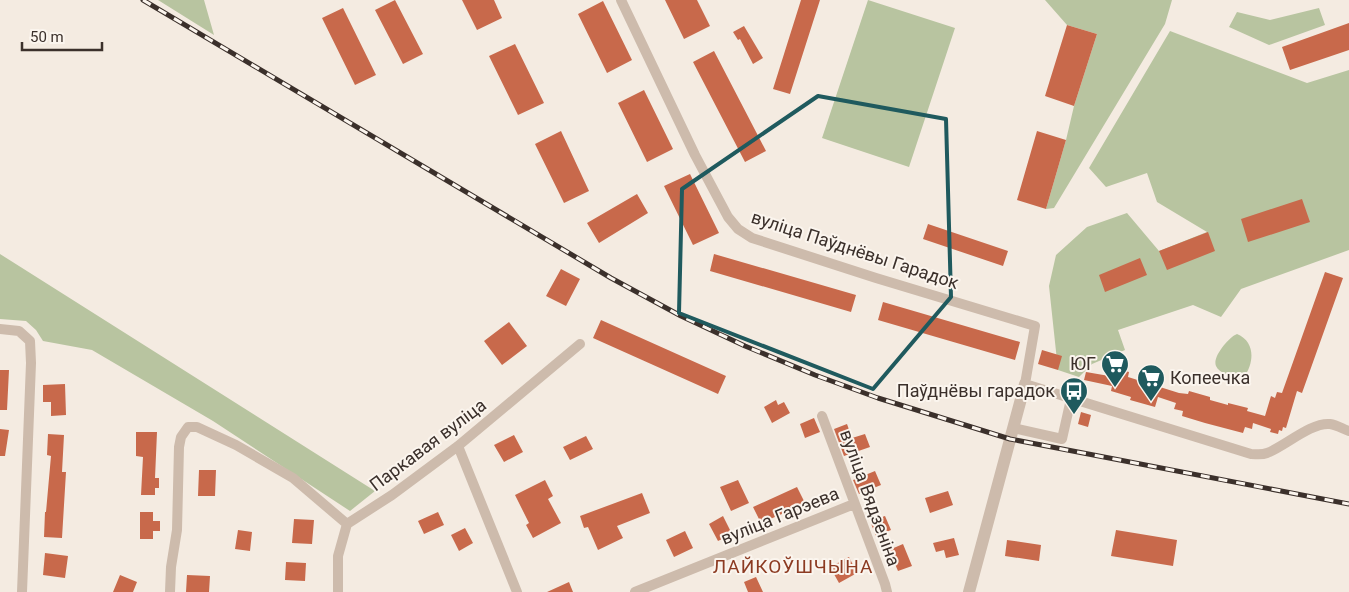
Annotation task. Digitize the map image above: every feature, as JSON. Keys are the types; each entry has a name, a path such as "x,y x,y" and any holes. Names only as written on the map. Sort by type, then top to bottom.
{"street":[{"name":"вуліца Паўднёвы Гарадок","path":"621,0 695,155 728,217 738,230 752,238 1035,326 1025,384 969,592"},
{"path":"0,329 19,331 30,341 31,363 22,592"},
{"name":"Паркавая вуліца","path":"347,524 392,495 458,446 580,344"},
{"path":"1025,384 1252,454 1271,452 1299,435 1330,424 1349,431"},
{"path":"1012,434 1062,438 1071,399"},
{"name":"вуліца Вядзеніна","path":"822,416 887,592"},
{"path":"170,592 171,567 177,530 179,447 181,437 188,427 197,427 236,445 293,478 347,524 338,556 338,592"},
{"path":"458,446 517,592"},
{"name":"вуліца Гарэева","path":"635,592 854,504"}],"highlighted area":[{"path":"818,96 946,119 951,297 873,389 679,313 682,189"}],"green space":[{"path":"158,0 204,0 214,35"},
{"path":"868,0 955,28 909,167 822,138"},
{"path":"1045,0 1172,0 1165,24 1054,208 1046,209 1074,106 1097,34 1067,25"},
{"path":"1319,8 1325,25 1269,45 1229,27 1237,12 1270,20"},
{"path":"1170,31 1307,83 1349,70 1349,250 1241,289 1221,317 1193,305 1118,330 1125,350 1092,364 1079,377 1058,370 1049,286 1056,255 1087,227 1127,213 1159,251 1207,232 1157,202 1147,173 1106,187 1089,168"},
{"path":"0,254 375,491 350,511 213,421 92,350 43,341 36,330 26,321 0,319"},
{"path":"1237,334 1248,342 1251,353 1250,366 1244,377 1228,375 1218,369 1215,362 1222,348"}],"building":[{"path":"395,0 423,54 403,64 375,10"},
{"path":"462,0 494,0 502,18 477,30"},
{"path":"665,0 697,0 710,26 684,39"},
{"path":"801,0 820,0 790,94 773,89"},
{"path":"603,1 632,60 607,73 578,14"},
{"path":"343,8 376,75 355,85 322,18"},
{"path":"1349,23 1349,50 1290,70 1282,47"},
{"path":"1067,25 1097,34 1074,106 1045,96"},
{"path":"744,26 763,58 753,64 740,39 738,40 733,32"},
{"path":"515,44 544,103 518,115 489,56"},
{"path":"714,51 766,151 745,162 693,62"},
{"path":"644,90 673,149 647,162 618,103"},
{"path":"561,131 589,191 564,203 535,144"},
{"path":"1037,131 1066,140 1046,209 1017,200"},
{"path":"690,174 719,233 693,245 664,186"},
{"path":"637,194 648,213 599,243 587,223"},
{"path":"1302,199 1310,222 1248,242 1241,219"},
{"path":"928,224 1008,251 1003,266 923,239"},
{"path":"1208,232 1215,251 1167,270 1159,251"},
{"path":"714,254 856,295 851,312 710,271"},
{"path":"1140,258 1147,275 1105,292 1099,275"},
{"path":"561,269 580,279 566,306 546,296"},
{"path":"1325,272 1343,278 1302,393 1297,391 1286,428 1283,427 1282,431 1279,430 1278,434 1270,432 1271,429 1253,423 1252,429 1245,427 1243,433 1205,423 1182,416 1183,411 1174,409 1176,403 1158,397 1155,407 1130,400 1131,397 1111,391 1112,386 1084,380 1086,372 1115,377 1117,368 1129,372 1128,377 1179,393 1188,394 1189,391 1210,397 1210,400 1248,408 1247,411 1265,416 1271,396 1275,398 1277,392 1282,393"},
{"path":"883,302 1020,342 1015,360 878,320"},
{"path":"601,320 726,376 718,394 593,338"},
{"path":"509,322 527,346 502,365 484,341"},
{"path":"1042,350 1062,356 1058,370 1038,364"},
{"path":"0,370 9,370 7,410 0,410"},
{"path":"65,384 66,415 51,416 51,402 43,402 43,385"},
{"path":"776,400 778,405 784,402 790,413 772,423 764,407"},
{"path":"1081,412 1091,415 1088,427 1078,424"},
{"path":"814,418 820,432 805,438 800,424"},
{"path":"847,424 852,438 865,434 870,447 844,456 834,429"},
{"path":"0,429 9,430 5,456 0,456"},
{"path":"136,432 157,432 155,478 159,478 159,488 155,488 155,495 141,495 143,457 136,456"},
{"path":"48,434 64,435 62,472 66,472 62,538 44,537 51,456 47,455"},
{"path":"514,435 523,452 504,462 494,445"},
{"path":"586,436 593,449 570,460 563,447"},
{"path":"199,470 216,470 215,496 198,496"},
{"path":"875,471 881,485 859,494 853,480"},
{"path":"545,480 553,496 548,499 561,523 533,538 526,525 529,523 515,495"},
{"path":"738,480 749,503 731,511 720,487"},
{"path":"797,487 806,505 761,523 753,507"},
{"path":"948,491 953,505 930,513 925,498"},
{"path":"642,493 650,513 617,526 623,538 598,550 588,527 584,528 580,516"},
{"path":"140,512 153,512 153,521 160,521 160,531 153,531 153,539 140,539"},
{"path":"438,512 444,525 424,534 418,521"},
{"path":"723,516 732,534 718,541 709,524"},
{"path":"885,516 891,530 876,536 870,521"},
{"path":"294,519 314,520 312,544 292,543"},
{"path":"465,528 473,543 459,551 451,535"},
{"path":"238,530 252,532 250,551 235,549"},
{"path":"1116,530 1177,540 1173,566 1111,556"},
{"path":"685,531 693,548 674,557 666,540"},
{"path":"954,538 959,555 946,558 944,550 936,552 933,543"},
{"path":"1007,540 1041,545 1039,561 1005,556"},
{"path":"903,544 912,566 898,571 889,550"},
{"path":"45,553 68,556 65,578 43,575"},
{"path":"849,557 857,573 839,583 830,567"},
{"path":"286,562 306,563 305,581 285,580"},
{"path":"120,575 137,582 133,592 113,592"},
{"path":"187,575 210,576 209,592 186,592"},
{"path":"756,577 763,592 748,592 744,582"},
{"path":"569,582 573,592 547,592"}],"railway":[{"path":"143,0 611,278 681,316 745,346 815,375 878,398 1010,439 1349,504"}],"place":[{"name":"ЮГ","path":"1115,388"},
{"name":"Копеечка","path":"1151,402"},
{"name":"Паўднёвы гарадок","path":"1074,415"}],"district":[{"name":"ЛАЙКОЎШЧЫНА","path":"793,566"}]}
